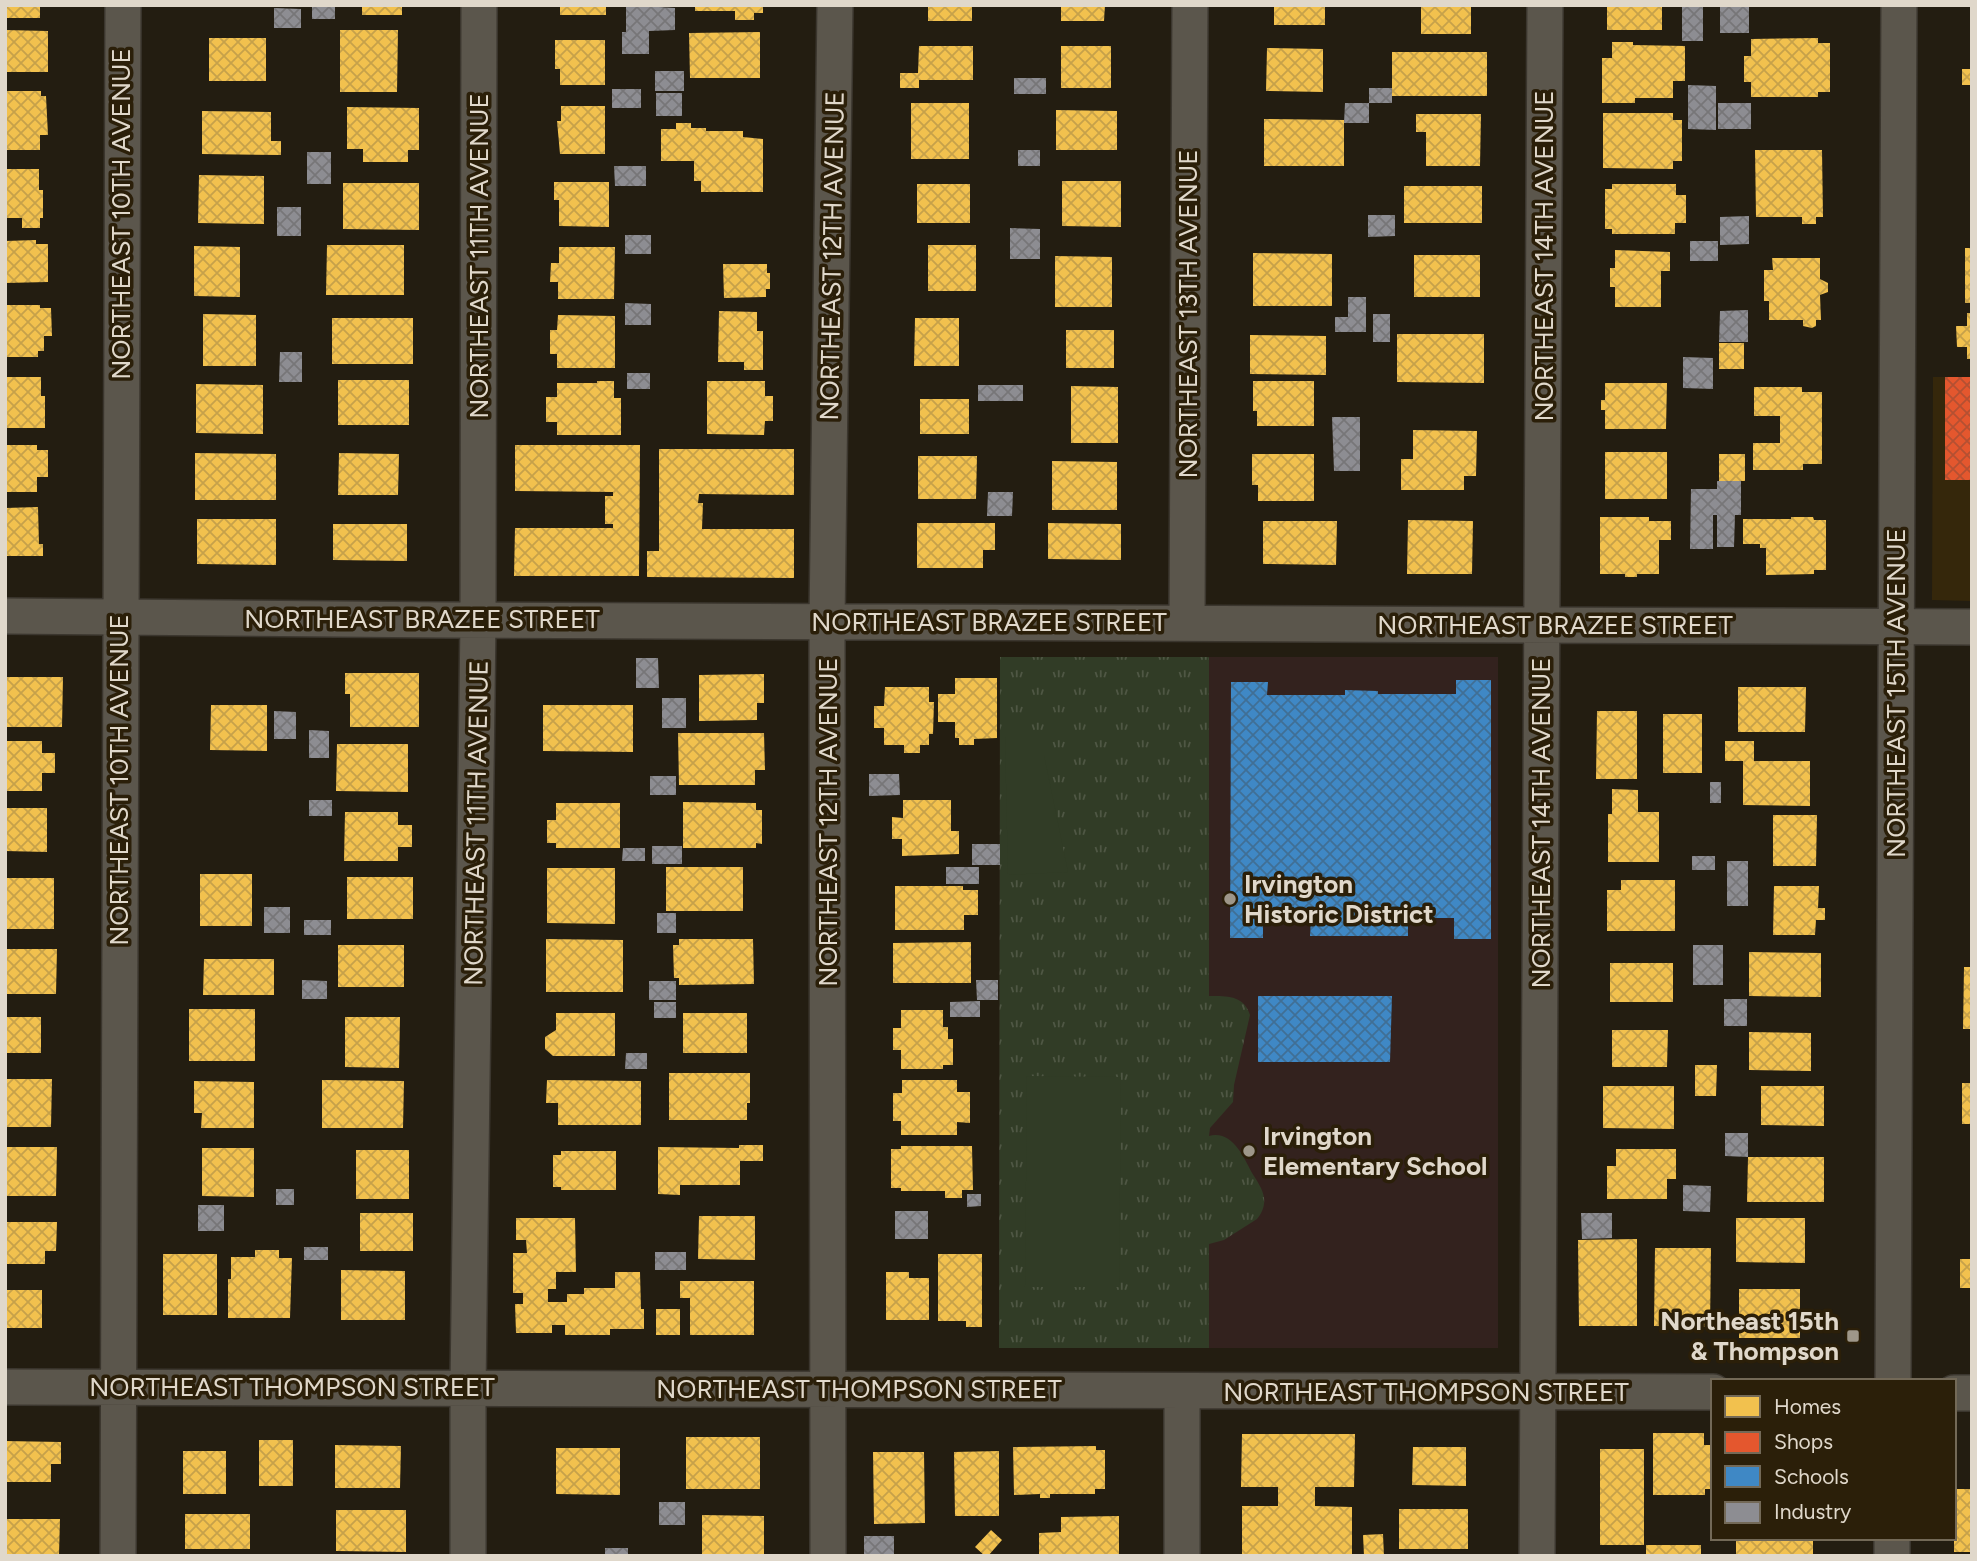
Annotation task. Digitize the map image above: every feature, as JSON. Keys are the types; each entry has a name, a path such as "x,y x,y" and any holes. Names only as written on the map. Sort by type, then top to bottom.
{"street":[{"name":"NORTHEAST 10TH AVENUE","path":"118,1556 122,5"},
{"name":"NORTHEAST 11TH AVENUE","path":"468,1556 478,620 479,5"},
{"name":"NORTHEAST 12TH AVENUE","path":"828,1556 827,621 835,5"},
{"name":"NORTHEAST 13TH AVENUE","path":"1187,623 1190,5"},
{"name":"NORTHEAST 14TH AVENUE","path":"1537,1556 1545,5"},
{"name":"NORTHEAST 15TH AVENUE","path":"1893,1379 1899,5"},
{"name":"NORTHEAST BRAZEE STREET","path":"5,616 1972,627"},
{"name":"NORTHEAST THOMPSON STREET","path":"5,1387 1711,1392"},
{"path":"1182,1391 1182,1556"}],"shaded area":[{"path":"1933,377 1972,377 1972,601 1932,600"},
{"name":"Irvington Elementary School","path":"1000,657 1498,657 1498,1348 999,1348"}],"green space":[{"path":"1000,657 1209,657 1209,996 1239,1000 1250,1015 1234,1085 1233,1102 1210,1128 1209,1136 1224,1137 1236,1146 1260,1185 1264,1201 1257,1219 1224,1240 1209,1244 1209,1348 999,1348"},
{"path":"1005,737 1044,737 1044,755 1068,872 1008,875"},
{"path":"1027,1076 1121,1077 1119,1287 1025,1287"}],"building: Homes":[{"path":"5,5 40,5 40,18 5,18"},
{"path":"362,5 402,5 402,15 362,15"},
{"path":"560,5 606,5 606,15 560,15"},
{"path":"695,5 763,5 763,13 754,13 754,20 735,20 735,11 695,11"},
{"path":"928,5 972,5 972,21 928,21"},
{"path":"1061,5 1105,5 1104,21 1061,21"},
{"path":"1274,5 1325,5 1325,25 1274,25"},
{"path":"1421,5 1471,5 1471,34 1421,34"},
{"path":"1607,5 1662,5 1662,30 1607,30"},
{"path":"5,30 48,31 48,72 5,72"},
{"path":"340,30 398,30 397,92 340,92"},
{"path":"760,32 760,78 690,78 689,33"},
{"path":"209,38 266,38 266,81 209,81"},
{"path":"1818,38 1818,43 1830,43 1830,92 1818,92 1818,97 1751,97 1751,82 1744,82 1744,56 1751,56 1751,39"},
{"path":"555,40 605,40 605,85 560,85 560,69 555,69"},
{"path":"1612,42 1685,46 1685,81 1673,81 1673,98 1635,98 1635,103 1602,103 1602,58 1612,58"},
{"path":"919,46 973,46 973,80 919,80 919,88 900,88 900,73 918,73"},
{"path":"1061,46 1111,46 1111,88 1061,88"},
{"path":"1267,48 1323,49 1323,92 1266,91"},
{"path":"1392,52 1487,52 1487,96 1392,96"},
{"path":"1962,69 1972,69 1972,85 1962,85"},
{"path":"5,91 41,91 41,96 46,96 48,135 40,135 40,150 5,150"},
{"path":"911,103 969,103 969,159 911,159"},
{"path":"561,106 605,106 605,154 560,154 557,121 561,121"},
{"path":"347,107 419,108 419,150 408,150 408,162 363,162 363,149 347,149"},
{"path":"1056,110 1117,111 1117,150 1056,150"},
{"path":"202,111 271,112 271,141 281,141 281,155 202,154"},
{"path":"1603,113 1673,113 1673,120 1682,120 1682,161 1673,161 1673,169 1603,168"},
{"path":"1416,114 1481,114 1480,166 1426,166 1426,132 1416,132"},
{"path":"1264,119 1344,120 1344,166 1264,166"},
{"path":"676,123 691,123 691,128 706,128 706,131 743,131 743,137 763,139 763,192 701,192 701,181 694,181 694,161 661,161 661,129 676,129"},
{"path":"1755,150 1822,150 1823,217 1816,217 1816,224 1802,224 1802,217 1756,217"},
{"path":"5,169 39,169 39,190 43,190 43,218 40,218 40,228 22,228 22,218 5,218"},
{"path":"199,175 264,176 264,224 198,223"},
{"path":"1062,181 1121,181 1121,227 1062,226"},
{"path":"554,182 609,182 609,227 559,226 559,200 554,200"},
{"path":"343,183 419,183 419,230 343,229"},
{"path":"917,184 970,184 970,223 917,223"},
{"path":"1612,184 1676,184 1676,195 1686,195 1686,223 1675,223 1675,234 1612,234 1612,229 1605,229 1605,189 1612,189"},
{"path":"1404,186 1482,186 1482,223 1404,223"},
{"path":"36,240 36,244 48,244 48,282 5,283 5,241"},
{"path":"327,245 404,245 404,295 326,295"},
{"path":"928,245 976,245 976,291 928,291"},
{"path":"194,246 240,247 240,297 194,296"},
{"path":"559,247 615,247 614,299 558,299 558,282 550,282 551,263 559,263"},
{"path":"1965,248 1972,248 1972,303 1965,303"},
{"path":"1615,250 1670,252 1670,271 1661,271 1661,307 1615,307 1615,287 1610,287 1610,268 1615,268"},
{"path":"1253,253 1332,254 1332,306 1253,306"},
{"path":"1414,255 1480,255 1480,297 1414,297"},
{"path":"1055,256 1112,257 1112,307 1055,307"},
{"path":"1772,258 1820,258 1820,279 1828,283 1828,292 1820,295 1821,320 1816,320 1816,326 1803,326 1803,320 1769,320 1769,301 1764,301 1764,270 1773,270"},
{"path":"723,264 767,264 770,289 766,289 766,297 724,298"},
{"path":"5,305 40,305 40,308 51,308 52,336 44,336 44,351 38,351 38,357 5,357"},
{"path":"719,311 757,312 757,331 763,331 763,370 744,370 744,362 718,362"},
{"path":"1967,313 1972,313 1972,359 1967,359 1967,347 1957,347 1956,326 1967,326"},
{"path":"203,314 256,315 256,366 203,366"},
{"path":"558,315 615,316 615,368 557,368 557,354 550,354 550,330 557,330"},
{"path":"332,318 413,318 413,364 332,364"},
{"path":"915,318 959,318 959,366 914,366"},
{"path":"1066,330 1114,330 1114,368 1066,368"},
{"path":"1397,334 1484,334 1484,383 1397,382"},
{"path":"1250,335 1326,336 1326,375 1250,374"},
{"path":"1719,343 1744,343 1744,369 1719,369"},
{"path":"5,377 41,377 41,396 45,396 45,428 5,428"},
{"path":"338,380 409,380 409,425 338,425"},
{"path":"614,381 614,398 621,398 621,435 557,435 557,422 546,422 546,397 557,397 557,383"},
{"path":"707,381 765,381 765,396 773,396 773,421 765,421 764,435 707,434"},
{"path":"1253,381 1314,381 1314,426 1257,426 1257,411 1253,411"},
{"path":"1605,383 1667,383 1666,429 1605,429 1605,410 1601,410 1601,400 1605,400"},
{"path":"196,384 263,385 263,434 196,433"},
{"path":"1071,386 1118,387 1118,443 1071,443"},
{"path":"1754,387 1802,387 1802,392 1822,392 1822,464 1803,464 1803,470 1753,470 1753,443 1780,443 1780,416 1754,416"},
{"path":"920,399 969,399 969,434 920,434"},
{"path":"1413,430 1477,431 1476,476 1464,476 1464,490 1401,490 1401,459 1413,459"},
{"path":"5,445 37,445 37,450 48,450 48,477 37,477 37,492 5,492"},
{"path":"515,445 640,445 639,576 514,576 515,528 613,528 613,524 605,524 605,496 613,496 613,492 515,491"},
{"path":"659,449 794,449 794,495 699,494 698,503 703,503 702,529 794,529 794,578 647,577 647,551 659,551"},
{"path":"1605,452 1667,452 1667,499 1605,499"},
{"path":"195,453 276,454 276,500 195,500"},
{"path":"339,453 399,454 398,495 338,495"},
{"path":"1252,454 1314,454 1314,501 1258,501 1258,485 1252,485"},
{"path":"1719,454 1745,454 1745,481 1719,481"},
{"path":"918,456 977,456 976,499 918,499"},
{"path":"1052,461 1117,462 1117,510 1052,510"},
{"path":"38,507 39,544 43,544 43,556 5,556 5,508"},
{"path":"1600,517 1649,517 1649,521 1671,521 1671,540 1659,540 1659,574 1625,577 1625,574 1600,574"},
{"path":"1791,517 1826,520 1826,570 1814,570 1814,574 1766,575 1766,548 1760,548 1760,544 1743,544 1743,519"},
{"path":"197,519 276,519 276,565 197,564"},
{"path":"1408,520 1473,521 1472,574 1407,574"},
{"path":"1263,521 1337,521 1336,565 1263,564"},
{"path":"917,523 995,523 995,550 983,550 983,568 917,568"},
{"path":"1048,523 1121,524 1121,560 1048,559"},
{"path":"333,524 407,524 407,561 333,560"},
{"path":"345,673 419,673 419,727 350,727 350,694 345,694"},
{"path":"764,674 764,703 757,703 757,720 699,721 699,675"},
{"path":"5,677 63,677 62,727 5,727"},
{"path":"955,678 997,678 997,738 974,739 974,745 959,745 959,738 955,738 955,722 938,722 938,694 955,694"},
{"path":"885,687 929,687 929,702 934,702 933,734 929,734 929,745 920,745 920,753 904,753 904,745 884,745 884,728 874,728 874,706 884,706"},
{"path":"1738,687 1806,687 1805,732 1738,732"},
{"path":"211,705 267,705 267,751 210,750"},
{"path":"543,705 633,705 633,752 543,751"},
{"path":"1597,711 1637,711 1637,779 1596,779"},
{"path":"1663,714 1702,714 1702,773 1663,773"},
{"path":"678,733 764,733 765,770 755,770 755,785 679,785"},
{"path":"7,741 42,741 42,753 55,753 55,773 42,773 42,791 5,791"},
{"path":"1725,741 1754,741 1754,761 1810,761 1810,806 1743,805 1743,761 1725,761"},
{"path":"337,744 408,744 408,792 336,791"},
{"path":"1612,789 1638,790 1638,812 1659,812 1659,862 1608,862 1608,814 1612,814"},
{"path":"903,800 951,800 951,831 959,831 959,854 902,856 902,839 892,839 892,817 903,818"},
{"path":"683,802 756,803 756,810 762,810 762,844 756,843 756,848 683,848"},
{"path":"556,803 620,803 620,848 556,848 556,843 547,843 547,820 556,820"},
{"path":"5,808 47,808 47,852 5,851"},
{"path":"345,812 398,812 398,825 412,825 412,847 398,847 398,861 344,861"},
{"path":"1773,815 1817,815 1816,866 1773,866"},
{"path":"666,867 743,867 743,911 666,911"},
{"path":"547,868 615,868 615,924 547,923"},
{"path":"200,874 252,874 252,926 200,926"},
{"path":"347,877 413,877 413,919 347,919"},
{"path":"5,878 54,878 54,929 5,929"},
{"path":"1621,880 1675,880 1675,931 1607,931 1607,890 1621,890"},
{"path":"895,886 963,886 963,890 978,890 978,915 964,915 964,930 895,930"},
{"path":"1774,886 1819,886 1818,908 1825,908 1825,920 1816,920 1815,935 1773,935"},
{"path":"546,939 623,940 623,992 546,992"},
{"path":"679,939 753,939 754,984 679,985 679,978 674,978 673,945 679,945"},
{"path":"971,942 971,983 893,983 893,943"},
{"path":"338,945 404,945 404,987 338,987"},
{"path":"5,949 57,949 56,994 5,994"},
{"path":"1749,952 1821,953 1821,997 1749,996"},
{"path":"204,959 274,959 274,995 203,995"},
{"path":"1610,963 1673,963 1673,1002 1610,1002"},
{"path":"1964,967 1972,967 1972,1029 1963,1029"},
{"path":"189,1009 255,1009 255,1061 189,1061"},
{"path":"901,1010 943,1010 943,1027 948,1027 948,1039 953,1039 953,1065 943,1065 943,1069 901,1069 901,1050 893,1050 893,1028 901,1028"},
{"path":"556,1013 615,1013 615,1056 553,1056 545,1049 545,1037 556,1030"},
{"path":"683,1013 747,1013 747,1053 683,1053"},
{"path":"5,1017 41,1017 41,1053 5,1053"},
{"path":"345,1017 400,1017 399,1068 345,1067"},
{"path":"1612,1030 1668,1030 1667,1067 1612,1067"},
{"path":"1749,1032 1811,1033 1811,1071 1749,1070"},
{"path":"1695,1065 1717,1065 1716,1096 1695,1096"},
{"path":"669,1073 750,1073 747,1120 669,1120"},
{"path":"5,1079 52,1079 51,1127 5,1127"},
{"path":"322,1080 404,1081 403,1128 322,1128"},
{"path":"547,1080 641,1081 641,1125 558,1125 558,1103 546,1103"},
{"path":"902,1080 957,1080 957,1092 970,1092 970,1123 957,1122 957,1135 901,1135 901,1121 893,1121 893,1093 902,1093"},
{"path":"194,1081 254,1082 254,1128 201,1128 202,1113 194,1113"},
{"path":"1962,1083 1972,1083 1972,1124 1962,1124"},
{"path":"1603,1086 1674,1086 1674,1129 1603,1128"},
{"path":"1761,1086 1824,1086 1824,1126 1761,1125"},
{"path":"739,1145 763,1145 763,1161 740,1161 740,1185 680,1185 680,1195 658,1194 658,1147 739,1148"},
{"path":"901,1146 972,1146 973,1190 962,1190 962,1198 945,1198 945,1191 901,1191 901,1188 891,1188 891,1149 901,1149"},
{"path":"5,1147 57,1147 56,1196 5,1196"},
{"path":"202,1148 254,1148 254,1197 202,1196"},
{"path":"1616,1149 1676,1149 1676,1179 1667,1179 1667,1199 1607,1199 1607,1166 1616,1166"},
{"path":"356,1150 409,1150 409,1199 356,1199"},
{"path":"561,1151 616,1151 616,1190 561,1190 561,1187 553,1187 553,1155 561,1155"},
{"path":"1748,1157 1824,1157 1824,1202 1747,1202"},
{"path":"360,1213 413,1213 413,1251 360,1251"},
{"path":"699,1216 755,1216 755,1260 698,1259"},
{"path":"516,1218 575,1218 576,1272 556,1272 556,1289 548,1289 548,1302 567,1302 567,1294 584,1294 584,1288 615,1288 615,1272 640,1272 644,1329 610,1329 610,1335 565,1335 565,1325 552,1325 552,1333 516,1333 515,1304 523,1304 523,1293 513,1293 513,1253 527,1253 526,1240 516,1240"},
{"path":"1736,1218 1805,1218 1805,1263 1736,1262"},
{"path":"5,1222 57,1222 56,1251 45,1251 45,1264 5,1264"},
{"path":"1637,1239 1637,1326 1579,1326 1578,1240"},
{"path":"1655,1248 1711,1248 1710,1327 1654,1326"},
{"path":"255,1250 279,1250 279,1258 292,1258 290,1318 228,1318 231,1257 255,1257"},
{"path":"163,1254 217,1254 217,1315 163,1315"},
{"path":"938,1254 982,1254 982,1327 966,1327 966,1321 938,1321"},
{"path":"1960,1259 1972,1259 1972,1288 1960,1288"},
{"path":"341,1270 405,1271 405,1320 341,1320"},
{"path":"886,1272 909,1272 909,1278 929,1278 929,1320 886,1320"},
{"path":"680,1281 754,1281 754,1335 690,1335 690,1298 680,1298"},
{"path":"1739,1289 1800,1289 1800,1338 1739,1338"},
{"path":"5,1290 42,1290 42,1328 5,1328"},
{"path":"656,1309 680,1309 680,1335 656,1335"},
{"path":"1653,1433 1704,1433 1704,1445 1711,1445 1711,1489 1705,1489 1705,1495 1653,1495"},
{"path":"1242,1434 1355,1434 1354,1487 1315,1487 1315,1506 1352,1507 1352,1556 1242,1556 1242,1506 1278,1506 1278,1487 1241,1487"},
{"path":"686,1437 760,1437 760,1489 686,1489"},
{"path":"259,1440 293,1440 293,1486 259,1486"},
{"path":"5,1441 61,1442 61,1464 51,1464 51,1482 5,1482"},
{"path":"335,1445 401,1446 400,1488 335,1488"},
{"path":"1096,1446 1096,1450 1105,1450 1105,1489 1095,1489 1095,1494 1050,1494 1050,1498 1040,1498 1040,1494 1014,1495 1013,1447"},
{"path":"1413,1447 1466,1447 1466,1486 1412,1485"},
{"path":"556,1448 620,1448 620,1495 556,1494"},
{"path":"1600,1449 1644,1449 1644,1545 1600,1545"},
{"path":"183,1451 226,1451 226,1494 183,1494"},
{"path":"999,1451 999,1516 955,1516 954,1452"},
{"path":"873,1452 924,1452 925,1523 874,1524"},
{"path":"1956,1489 1972,1489 1972,1552 1954,1552"},
{"path":"1399,1509 1468,1509 1468,1549 1399,1549"},
{"path":"336,1510 406,1510 406,1552 336,1551"},
{"path":"185,1514 250,1514 250,1549 185,1549"},
{"path":"702,1515 764,1516 764,1555 702,1555"},
{"path":"1119,1516 1119,1555 1039,1556 1039,1533 1061,1532 1061,1517"},
{"path":"5,1519 60,1519 59,1556 5,1556"},
{"path":"991,1530 1002,1540 985,1556 975,1547"},
{"path":"1383,1534 1384,1556 1364,1556 1363,1535"},
{"path":"1736,1540 1813,1540 1813,1556 1736,1556"},
{"path":"1646,1545 1701,1545 1701,1556 1646,1556"}],"building: Shops":[{"path":"1945,377 1972,377 1972,480 1945,480"}],"building: Schools":[{"path":"1456,680 1491,680 1491,939 1454,939 1454,918 1408,918 1408,936 1310,936 1311,918 1263,917 1263,938 1230,938 1231,682 1268,682 1267,695 1345,695 1345,690 1378,691 1378,694 1456,694"},
{"path":"1258,996 1392,996 1390,1062 1258,1062"}],"building: Industry":[{"path":"312,5 335,5 335,19 312,19"},
{"path":"626,5 675,8 675,30 649,31 649,54 622,54 622,32 626,32"},
{"path":"1682,5 1703,5 1703,41 1682,41"},
{"path":"1749,6 1749,33 1720,33 1720,7"},
{"path":"274,8 301,9 301,28 274,28"},
{"path":"655,71 684,71 684,91 655,91"},
{"path":"1014,78 1046,78 1046,94 1014,94"},
{"path":"1688,85 1716,86 1716,130 1688,129"},
{"path":"1369,88 1392,88 1392,103 1369,103"},
{"path":"612,89 641,89 641,108 612,108"},
{"path":"656,93 682,93 682,116 656,116"},
{"path":"1345,103 1369,103 1369,123 1344,123"},
{"path":"1718,103 1751,103 1751,129 1718,129"},
{"path":"1018,150 1040,150 1040,166 1018,166"},
{"path":"307,152 331,152 331,184 307,184"},
{"path":"614,166 646,166 646,186 615,186"},
{"path":"277,207 301,207 301,236 277,236"},
{"path":"1368,215 1395,215 1395,236 1368,237"},
{"path":"1749,216 1749,244 1720,245 1720,217"},
{"path":"1010,228 1040,229 1040,259 1010,259"},
{"path":"625,235 651,235 651,254 625,254"},
{"path":"1690,241 1718,241 1718,261 1690,261"},
{"path":"1348,297 1366,297 1366,332 1335,332 1335,317 1348,317"},
{"path":"625,303 651,304 651,325 625,325"},
{"path":"1748,310 1748,342 1719,342 1720,311"},
{"path":"1373,314 1390,314 1390,342 1373,342"},
{"path":"280,352 302,352 302,382 279,382"},
{"path":"1683,357 1713,358 1713,389 1683,388"},
{"path":"627,373 650,373 650,389 627,389"},
{"path":"978,385 1023,385 1023,401 978,401"},
{"path":"1332,417 1360,417 1360,471 1334,471"},
{"path":"1717,481 1741,481 1741,515 1735,515 1734,547 1717,547 1717,515 1713,515 1713,549 1690,549 1691,489 1717,489"},
{"path":"988,492 1013,492 1012,516 987,516"},
{"path":"636,658 658,658 659,688 636,688"},
{"path":"662,698 686,698 686,728 662,728"},
{"path":"274,711 296,712 296,739 274,739"},
{"path":"309,730 329,731 329,758 309,758"},
{"path":"869,774 899,774 900,795 869,796"},
{"path":"650,776 676,776 676,795 650,795"},
{"path":"1710,782 1721,782 1721,803 1710,803"},
{"path":"309,800 332,800 332,816 309,816"},
{"path":"972,844 1000,844 1000,865 972,865"},
{"path":"652,846 682,846 682,864 652,864"},
{"path":"623,848 645,848 645,861 622,861"},
{"path":"1692,856 1715,856 1715,870 1692,870"},
{"path":"1727,861 1748,861 1748,906 1727,906"},
{"path":"946,867 979,867 979,884 946,884"},
{"path":"264,907 290,907 290,933 264,933"},
{"path":"657,913 676,913 676,933 657,933"},
{"path":"304,920 331,920 331,935 304,935"},
{"path":"1693,945 1723,945 1723,985 1693,985"},
{"path":"302,980 327,981 327,999 302,999"},
{"path":"976,980 998,980 998,1000 977,1000"},
{"path":"649,981 676,981 676,1000 649,1000"},
{"path":"1724,999 1747,999 1747,1026 1724,1026"},
{"path":"980,1001 980,1017 950,1017 950,1002"},
{"path":"654,1002 676,1002 676,1018 654,1018"},
{"path":"626,1053 647,1053 647,1069 625,1069"},
{"path":"1725,1133 1748,1133 1748,1157 1725,1156"},
{"path":"1683,1185 1711,1186 1710,1212 1683,1211"},
{"path":"276,1189 294,1189 294,1205 276,1205"},
{"path":"967,1194 981,1194 981,1206 967,1207"},
{"path":"198,1205 224,1205 224,1231 198,1231"},
{"path":"895,1211 928,1211 928,1239 895,1239"},
{"path":"1581,1213 1612,1213 1612,1238 1582,1239"},
{"path":"304,1247 328,1247 328,1260 304,1260"},
{"path":"655,1252 686,1252 686,1270 655,1270"},
{"path":"659,1502 685,1502 685,1525 659,1525"},
{"path":"864,1536 894,1536 894,1556 864,1556"},
{"path":"605,1548 628,1548 628,1556 605,1556"}],"place":[{"name":"Irvington Historic District","path":"1230,899"},
{"name":"Irvington Elementary School","path":"1249,1151"},
{"name":"Northeast 15th & Thompson","path":"1853,1336"}]}
